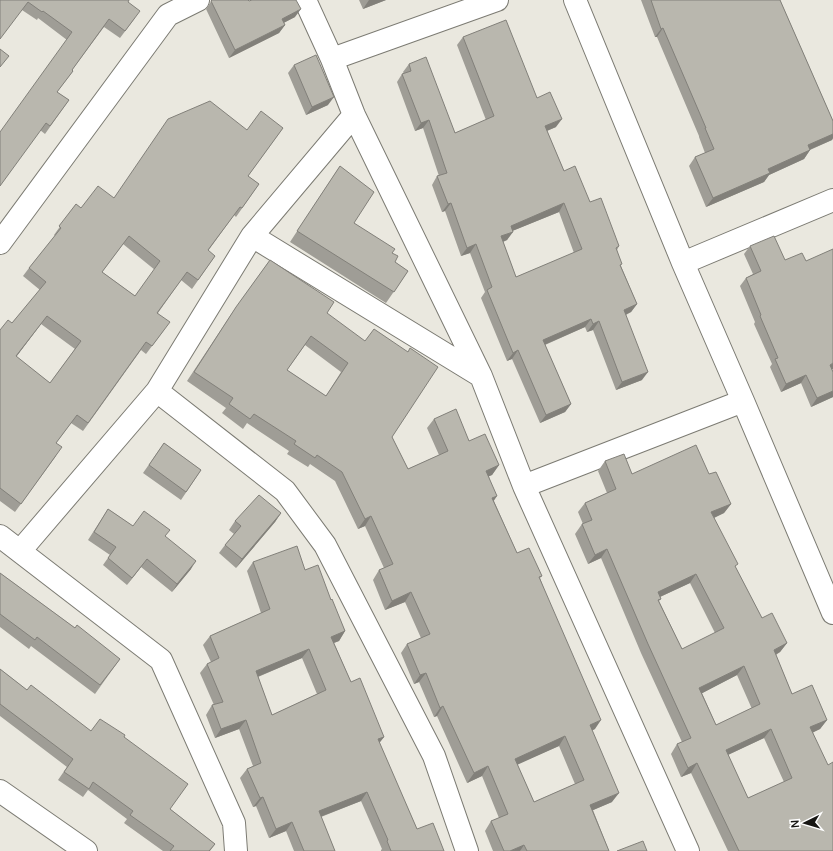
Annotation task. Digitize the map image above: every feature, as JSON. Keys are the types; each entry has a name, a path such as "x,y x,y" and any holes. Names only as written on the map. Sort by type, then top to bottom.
{"street":[{"path":"0,243 168,15 198,0"},
{"path":"305,0 332,59 354,115 481,376 524,486 688,851"},
{"path":"332,59 497,0"},
{"path":"575,0 682,263 743,401 833,613"},
{"path":"20,551 157,391 252,236 354,115"},
{"path":"682,263 833,200"},
{"path":"252,236 481,376"},
{"path":"157,391 284,491 325,544 434,756 467,851"},
{"path":"524,486 743,401"},
{"path":"0,536 161,660 234,823 236,851"},
{"path":"0,792 86,851"}],"building":[{"path":"0,0 129,0 128,2 140,11 125,31 109,19 57,92 69,100 50,126 46,123 0,186 0,132 72,32 28,2 0,39"},
{"path":"296,0 301,9 282,19 285,25 235,50 211,1"},
{"path":"651,0 780,0 833,121 833,134 808,145 810,150 768,169 770,173 713,198 695,157 714,149 663,28 661,29"},
{"path":"506,20 537,98 550,92 562,119 545,126 564,171 575,166 590,202 601,198 619,246 616,248 622,264 620,265 637,304 624,310 648,372 622,382 599,321 593,324 591,319 543,340 571,404 546,415 518,350 513,353 487,290 492,287 476,244 467,248 451,203 448,204 437,176 447,173 429,120 421,123 402,74 411,71 409,64 426,57 455,133 494,116 463,37","holes":["564,203 582,249 516,277 501,236 513,232 511,226"]},
{"path":"0,49 9,56 0,67"},
{"path":"316,55 334,97 312,107 294,65"},
{"path":"210,101 247,130 261,111 283,128 248,176 259,184 242,208 240,207 208,250 215,256 198,280 187,272 157,313 170,322 152,346 146,342 88,423 77,415 56,443 62,447 21,504 0,488 0,330 8,320 12,323 46,282 29,268 61,228 59,226 76,204 81,208 98,186 114,198 168,119","holes":["129,236 160,261 135,296 102,272","47,316 81,341 50,383 16,356"]},
{"path":"340,166 374,192 354,223 395,249 392,253 398,256 395,262 408,271 394,292 297,231"},
{"path":"774,236 785,260 802,253 806,261 833,249 833,363 830,365 833,372 833,391 817,398 806,375 786,384 775,359 778,358 746,278 761,271 750,246"},
{"path":"270,260 334,302 327,313 365,341 374,329 408,352 410,348 438,367 392,437 408,469 448,451 434,419 456,409 469,441 485,434 499,465 486,471 497,496 492,498 517,553 529,548 542,576 539,577 601,720 590,725 619,793 590,805 609,851 527,851 524,845 510,851 504,851 491,821 508,814 488,766 474,773 443,706 440,708 426,673 420,675 407,644 430,634 411,592 392,601 379,570 393,564 371,516 365,519 342,472 317,455 315,458 294,444 296,441 254,414 250,419 229,404 233,398 194,372 236,307","holes":["311,336 348,363 326,396 287,370","565,736 584,780 534,802 515,759"]},
{"path":"164,443 201,470 186,492 149,465"},
{"path":"696,445 709,474 716,472 731,504 711,512 738,564 735,566 762,618 772,613 787,643 774,650 792,694 812,685 827,720 810,727 828,765 833,762 833,851 739,851 697,763 688,768 677,744 691,738 607,549 595,555 582,524 592,520 585,503 616,489 605,461 624,454 632,474","holes":["696,574 724,628 682,649 658,600 661,599 658,592","744,666 760,704 716,725 699,688","771,729 792,778 748,798 726,750"]},
{"path":"259,495 281,513 242,559 225,545 241,526 235,521"},
{"path":"108,509 133,526 144,511 170,530 165,536 196,561 177,584 147,559 132,578 108,558 116,547 94,532"},
{"path":"297,546 305,570 318,565 331,600 332,599 345,631 331,637 351,682 360,678 384,737 378,739 417,829 433,823 444,851 391,851 387,841 388,840 367,792 319,811 335,851 304,851 292,822 276,829 263,797 260,798 247,769 261,763 246,720 221,729 212,705 223,702 207,664 219,658 210,636 270,609 253,562","holes":["309,649 326,690 272,715 256,671"]},
{"path":"0,573 75,628 77,625 120,659 100,685 37,637 35,640 0,614"},
{"path":"0,669 27,690 31,685 91,731 100,719 125,735 124,737 188,784 170,809 215,844 209,851 170,851 174,846 130,815 133,811 93,782 89,789 64,772 73,759 0,704"},
{"path":"643,841 647,851 617,851"}]}
